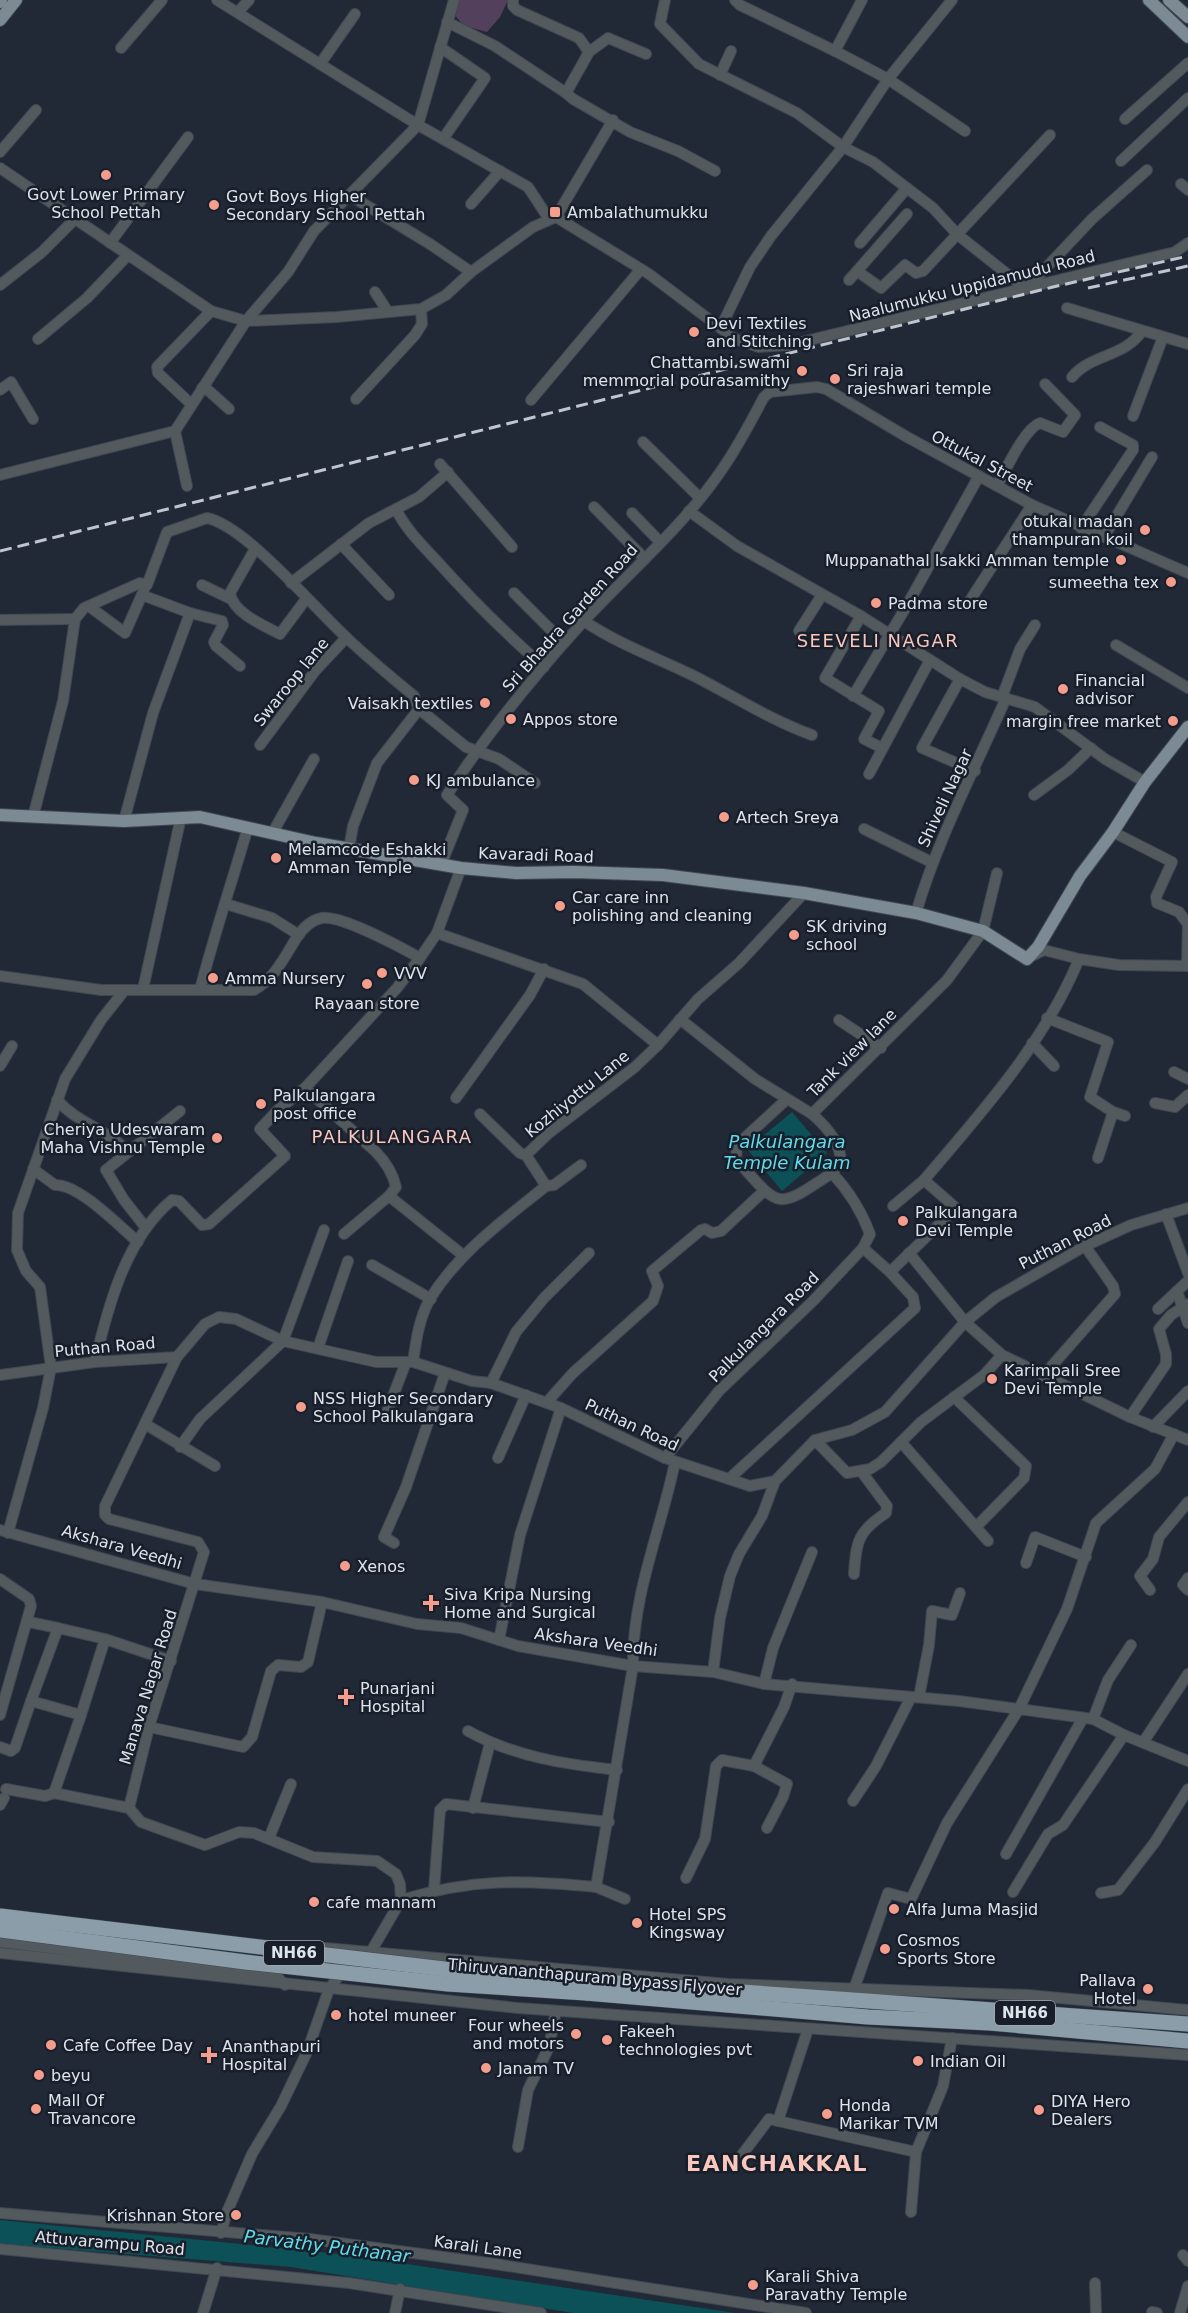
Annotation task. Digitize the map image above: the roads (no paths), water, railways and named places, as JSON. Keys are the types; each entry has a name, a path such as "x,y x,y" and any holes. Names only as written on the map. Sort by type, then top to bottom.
{"highway":[{"name":"Thiruvananthapuram Bypass Flyover","path":"0,1916 587,1987 867,2017 990,2022 1188,2041"},
{"name":"Thiruvananthapuram Bypass Flyover","path":"0,1930 290,1967 448,1984 587,1987 1188,2024"}],"main road":[{"path":"0,20 16,0"},
{"path":"1149,0 1188,37"},
{"path":"1169,0 1188,17"},
{"path":"1027,959 1038,947 1080,876 1113,832 1145,782 1187,731"},
{"name":"Kavaradi Road","path":"0,815 124,821 200,817 349,849 461,868 516,873 663,875 804,893 916,913 983,931 1027,959"}],"street":[{"path":"121,48 162,0"},
{"path":"238,12 249,0"},
{"path":"187,486 175,431 246,321 288,272 314,231 351,196 418,125 454,0"},
{"path":"513,0 513,6 517,10 579,38 589,52"},
{"path":"665,0 660,24 699,64 797,113 843,147 873,162 933,208 958,235 1026,289 1092,219 1147,170"},
{"path":"836,51 862,0"},
{"path":"223,2 418,125 534,192 553,218 641,269 721,327 750,267 771,236 843,147 888,79 952,0"},
{"path":"739,2 800,36 836,51 888,79 965,131"},
{"path":"320,64 355,14"},
{"path":"447,22 495,46 630,132 678,151 715,171"},
{"path":"566,93 589,52 608,38 646,54"},
{"path":"440,47 485,78 443,139"},
{"path":"720,75 731,51"},
{"path":"1125,119 1188,63"},
{"path":"1121,161 1188,98"},
{"path":"0,152 36,110"},
{"path":"0,168 211,311 246,321 388,312 421,309 446,295 471,272 533,227 553,218 613,120"},
{"path":"857,270 881,288 905,265 916,273 923,271 1050,135"},
{"path":"110,243 188,137"},
{"path":"471,204 500,171"},
{"path":"860,243 907,188"},
{"path":"351,196 471,272"},
{"path":"849,280 907,214"},
{"path":"0,285 42,252 75,219"},
{"name":"Naalumukku Uppidamudu Road","path":"721,327 735,339 759,347 789,345 1175,252 1188,243"},
{"path":"38,339 87,298 128,255"},
{"path":"531,400 641,269"},
{"path":"375,292 388,312"},
{"path":"1067,308 1188,344"},
{"path":"356,399 415,335 422,324 421,309"},
{"path":"191,404 158,373 157,368 211,311"},
{"path":"1072,377 1088,362 1131,344 1142,331"},
{"path":"1133,416 1163,337"},
{"path":"0,390 11,382 33,418"},
{"path":"998,486 1023,441 1036,425 1040,423 1063,432 1073,420 1075,415 1045,384"},
{"name":"Ottukal Street","path":"764,396 781,390 817,387 826,389 907,437 1032,505 1188,573"},
{"path":"202,388 208,390 229,409"},
{"name":"Sri Bhadra Garden Road","path":"441,865 464,810 447,795 475,752 501,716 564,643 700,498 723,468 764,396"},
{"path":"1081,528 1133,450 1133,446 1123,438 1100,427"},
{"path":"0,475 175,431"},
{"path":"643,442 700,498"},
{"path":"1104,537 1152,457"},
{"path":"291,583 369,523 419,497 444,468 512,547"},
{"path":"853,696 979,476"},
{"path":"967,605 1032,505"},
{"path":"594,507 645,559"},
{"path":"396,509 405,525 496,626 544,667"},
{"path":"689,511 737,546 861,616 960,679 985,692 1035,707 1091,748 1145,782"},
{"path":"632,513 660,542"},
{"path":"90,607 125,633 168,532 199,520 215,520 234,531 255,549 346,638 414,696 419,709 475,752 499,759 536,783"},
{"path":"340,544 389,595"},
{"path":"231,599 232,587 255,549"},
{"path":"33,817 63,701 75,619 84,608 141,583 145,590 190,613 222,621 216,646 240,666"},
{"path":"202,585 231,599 242,613 279,634 306,599"},
{"path":"514,593 564,643"},
{"path":"799,631 822,595"},
{"path":"124,821 153,713 190,613"},
{"path":"861,616 825,678 879,711 864,739 882,748"},
{"path":"0,620 75,619"},
{"path":"584,621 627,647 685,672 789,726 812,735"},
{"name":"Shiveli Nagar","path":"916,913 931,862 975,771 1020,649 1035,625"},
{"name":"Swaroop lane","path":"260,745 315,671 346,638"},
{"path":"1116,645 1188,688"},
{"path":"869,774 930,660"},
{"path":"960,679 922,748 975,771"},
{"path":"349,849 353,826 377,763 419,709"},
{"path":"1034,795 1068,770 1091,748"},
{"path":"273,832 314,759"},
{"path":"143,988 181,817"},
{"path":"200,990 219,919 226,904 248,827"},
{"path":"864,829 931,862"},
{"path":"1027,959 1044,950 1079,959 1119,965 1187,966 1188,922 1179,912 1157,903 1158,892 1172,862 1113,832"},
{"path":"95,1362 112,1297 146,1228 172,1200 179,1201 202,1225 209,1224 285,1156 260,1129 278,1110 305,1088 397,988 437,933 461,868"},
{"path":"983,931 997,873"},
{"name":"Kozhiyottu Lane","path":"546,1186 526,1155 549,1133 658,1046 716,981 739,963 804,893"},
{"path":"226,904 272,918 299,935"},
{"path":"0,976 77,988 124,991 143,988 254,990 274,975 299,935 312,921 324,918 333,919 385,939 420,958"},
{"name":"Tank view lane","path":"832,1173 841,1161 840,1151 822,1123 812,1114 947,980 983,931"},
{"path":"437,933 583,984 601,996 658,1046"},
{"path":"893,1206 924,1180 993,1099 1032,1043 1079,959"},
{"path":"456,1098 530,995 544,969"},
{"path":"4,1532 43,1408 51,1367 40,1287 26,1271 17,1250 18,1213 57,1100 70,1070 101,1020 124,991"},
{"path":"1047,1018 1108,1042 1090,1097 1113,1112 1125,1116"},
{"path":"680,1019 731,1062 812,1114"},
{"path":"839,1020 881,1048"},
{"path":"1032,1043 1054,1066"},
{"path":"0,1066 12,1046"},
{"path":"1174,1072 1188,1079"},
{"path":"305,1088 384,1160 396,1187 389,1196 344,1234"},
{"path":"1155,1103 1175,1107 1188,1095"},
{"path":"787,1099 737,1145 736,1159 764,1191 783,1200 792,1199 832,1173"},
{"path":"57,1100 69,1114 117,1140 128,1152"},
{"path":"146,1228 124,1200 106,1170 180,1111"},
{"path":"1098,1158 1113,1112"},
{"path":"480,1114 519,1153 526,1155"},
{"path":"387,1412 409,1362 430,1299 464,1256 546,1186 554,1185 581,1165"},
{"path":"33,1169 55,1185 64,1185 82,1196 138,1242"},
{"name":"Palkulangara Road","path":"670,1460 719,1391 813,1301 863,1248 870,1234 863,1216 848,1189 832,1173"},
{"path":"890,1272 956,1208 924,1180"},
{"path":"548,1402 573,1373 653,1301 658,1286 652,1271 701,1230 705,1229 712,1233 721,1230 764,1191"},
{"path":"389,1196 464,1256"},
{"name":"Puthan Road","path":"0,1375 95,1362 177,1357 205,1324 219,1317 236,1319 283,1341 376,1362 409,1362 491,1383 548,1402 670,1460 750,1486 775,1480 815,1440 852,1430 885,1412 965,1322 996,1297 1085,1246 1131,1225 1188,1208"},
{"path":"1166,1214 1188,1273"},
{"path":"180,1447 200,1419 283,1341 324,1230"},
{"path":"1043,1376 1115,1293 1113,1286 1085,1246"},
{"path":"729,1479 915,1308 913,1297 863,1248"},
{"path":"491,1383 516,1332 544,1298 589,1253"},
{"path":"909,1253 965,1322 1002,1355 1130,1417 1188,1440"},
{"path":"318,1348 348,1261"},
{"path":"372,1265 430,1299"},
{"path":"1158,1309 1188,1281"},
{"path":"1178,1291 1186,1305 1188,1323"},
{"path":"1130,1417 1166,1364 1167,1354 1159,1329 1162,1323 1186,1305"},
{"path":"815,1440 847,1473 861,1471 881,1462 921,1422 984,1375 1002,1355"},
{"path":"177,1357 145,1424 215,1466"},
{"path":"394,1543 384,1537 406,1487 445,1373"},
{"path":"1153,1427 1188,1391"},
{"path":"498,1458 526,1395"},
{"path":"954,1397 1026,1466 1024,1478 976,1527"},
{"path":"499,1640 520,1535 561,1408"},
{"name":"Manava Nagar Road","path":"129,1808 149,1726 204,1551 198,1542 109,1519 105,1515 108,1498 145,1424"},
{"path":"854,1989 888,1893 910,1899 947,1823 1019,1709 1067,1610 1096,1523 1155,1470 1174,1434"},
{"path":"901,1442 988,1541"},
{"path":"596,1887 609,1822 624,1712 633,1666 633,1633 643,1579 665,1508 670,1460"},
{"path":"854,1574 856,1545 868,1525 886,1514 887,1506 861,1471"},
{"path":"713,1672 720,1618 730,1576 739,1554 762,1516 775,1480"},
{"path":"1150,1590 1140,1576 1153,1559 1159,1537 1188,1502"},
{"name":"Akshara Veedhi","path":"4,1532 51,1542 195,1584 322,1602 417,1624 461,1628 499,1640 633,1666 713,1672 764,1684 792,1684 915,1697 1088,1719 1188,1761"},
{"path":"1026,1563 1035,1537 1086,1557"},
{"path":"764,1684 773,1648 812,1552"},
{"path":"1188,1578 1183,1585 1188,1590"},
{"path":"0,1579 29,1599 31,1606 0,1715"},
{"path":"853,1801 876,1766 915,1697 929,1646 932,1611 952,1615 960,1593"},
{"path":"149,1726 237,1747 248,1743 252,1737 271,1671 278,1665 301,1667 308,1662 322,1602"},
{"path":"28,1622 105,1639 171,1661"},
{"path":"0,1747 11,1751 15,1748 58,1628"},
{"path":"54,1793 105,1639"},
{"path":"1005,1854 1131,1644"},
{"path":"1144,1741 1188,1674"},
{"path":"754,1766 784,1707 792,1684"},
{"path":"31,1701 81,1715"},
{"path":"468,1731 516,1753 557,1763 617,1770"},
{"path":"1013,1892 1048,1834 1064,1825 1124,1735"},
{"path":"473,1808 490,1743"},
{"path":"686,1878 705,1839 716,1766 722,1760 754,1766 787,1784 767,1828"},
{"path":"269,1838 291,1784"},
{"path":"1101,1893 1118,1890 1155,1842 1188,1790"},
{"path":"3,1797 45,1796 54,1793 129,1808 141,1822 205,1845 239,1832 269,1838 314,1857 377,1861 396,1874 400,1884 401,1900 373,1952 366,1958 362,1977 369,1992"},
{"path":"434,1890 440,1810 450,1804 609,1822"},
{"path":"401,1900 434,1890 492,1881 520,1880 596,1887 625,1899"},
{"path":"0,1909 329,1948 728,1984 1028,1995 1188,2010"},
{"path":"0,1942 276,1976 285,1985"},
{"path":"221,2233 227,2212 252,2154 281,2106 307,2052 329,1989 338,1977 339,1960 329,1948"},
{"path":"0,1953 285,1985 556,2011 1188,2055"},
{"path":"518,2147 528,2090 549,2047 556,2011"},
{"path":"778,2121 808,2028"},
{"path":"911,2212 916,2152 943,2086 952,2038"},
{"path":"735,2164 769,2119 916,2152"},
{"name":"Karali Lane","path":"0,2213 310,2239 472,2261 806,2313"},
{"name":"Attuvarampu Road","path":"0,2249 217,2268 400,2289 541,2313"},
{"path":"203,2313 217,2268"},
{"path":"1095,2283 1096,2313"},
{"path":"1180,2313 1188,2286"},
{"path":"395,2313 400,2289"}],"water":[{"name":"Palkulangara Temple Kulam","path":"792,1112 827,1153 782,1191 747,1149"},
{"path":"0,2220 340,2254 735,2313 573,2313 291,2267 0,2244"}],"railway":[{"path":"0,551 1053,287 1188,256"},
{"path":"1088,288 1188,266"}],"place":[{"name":"Govt Lower Primary School Pettah","path":"106,175"},
{"name":"Govt Boys Higher Secondary School Pettah","path":"214,205"},
{"name":"Ambalathumukku","path":"555,212"},
{"name":"Devi Textiles and Stitching","path":"694,332"},
{"name":"Chattambi swami memmorial pourasamithy","path":"802,371"},
{"name":"Sri raja rajeshwari temple","path":"835,379"},
{"name":"otukal madan thampuran koil","path":"1145,530"},
{"name":"Muppanathal Isakki Amman temple","path":"1121,560"},
{"name":"sumeetha tex","path":"1171,582"},
{"name":"Padma store","path":"876,603"},
{"name":"Financial advisor","path":"1063,689"},
{"name":"Vaisakh textiles","path":"485,703"},
{"name":"Appos store","path":"511,719"},
{"name":"margin free market","path":"1173,721"},
{"name":"KJ ambulance","path":"414,780"},
{"name":"Artech Sreya","path":"724,817"},
{"name":"Melamcode Eshakki Amman Temple","path":"276,858"},
{"name":"Car care inn polishing and cleaning","path":"560,906"},
{"name":"SK driving school","path":"794,935"},
{"name":"VVV","path":"382,973"},
{"name":"Amma Nursery","path":"213,978"},
{"name":"Rayaan store","path":"367,984"},
{"name":"Palkulangara post office","path":"261,1104"},
{"name":"Cheriya Udeswaram Maha Vishnu Temple","path":"217,1138"},
{"name":"Palkulangara Devi Temple","path":"903,1221"},
{"name":"Karimpali Sree Devi Temple","path":"992,1379"},
{"name":"NSS Higher Secondary School Palkulangara","path":"301,1407"},
{"name":"Xenos","path":"345,1566"},
{"name":"Siva Kripa Nursing Home and Surgical","path":"431,1603"},
{"name":"Punarjani Hospital","path":"346,1697"},
{"name":"cafe mannam","path":"314,1902"},
{"name":"Alfa Juma Masjid","path":"894,1909"},
{"name":"Hotel SPS Kingsway","path":"637,1923"},
{"name":"Cosmos Sports Store","path":"885,1949"},
{"name":"Pallava Hotel","path":"1148,1989"},
{"name":"hotel muneer","path":"336,2015"},
{"name":"Four wheels and motors","path":"576,2034"},
{"name":"Fakeeh technologies pvt","path":"607,2040"},
{"name":"Cafe Coffee Day","path":"51,2045"},
{"name":"Ananthapuri Hospital","path":"209,2055"},
{"name":"Indian Oil","path":"918,2061"},
{"name":"Janam TV","path":"486,2068"},
{"name":"beyu","path":"39,2075"},
{"name":"Mall Of Travancore","path":"36,2109"},
{"name":"DIYA Hero Dealers","path":"1039,2110"},
{"name":"Honda Marikar TVM","path":"827,2114"},
{"name":"Krishnan Store","path":"236,2215"},
{"name":"Karali Shiva Paravathy Temple","path":"753,2285"}],"district":[{"name":"SEEVELI NAGAR","path":"878,640"},
{"name":"PALKULANGARA","path":"392,1136"},
{"name":"EANCHAKKAL","path":"777,2163"}],"water label":[{"name":"Parvathy Puthanar","path":"327,2246"}]}
